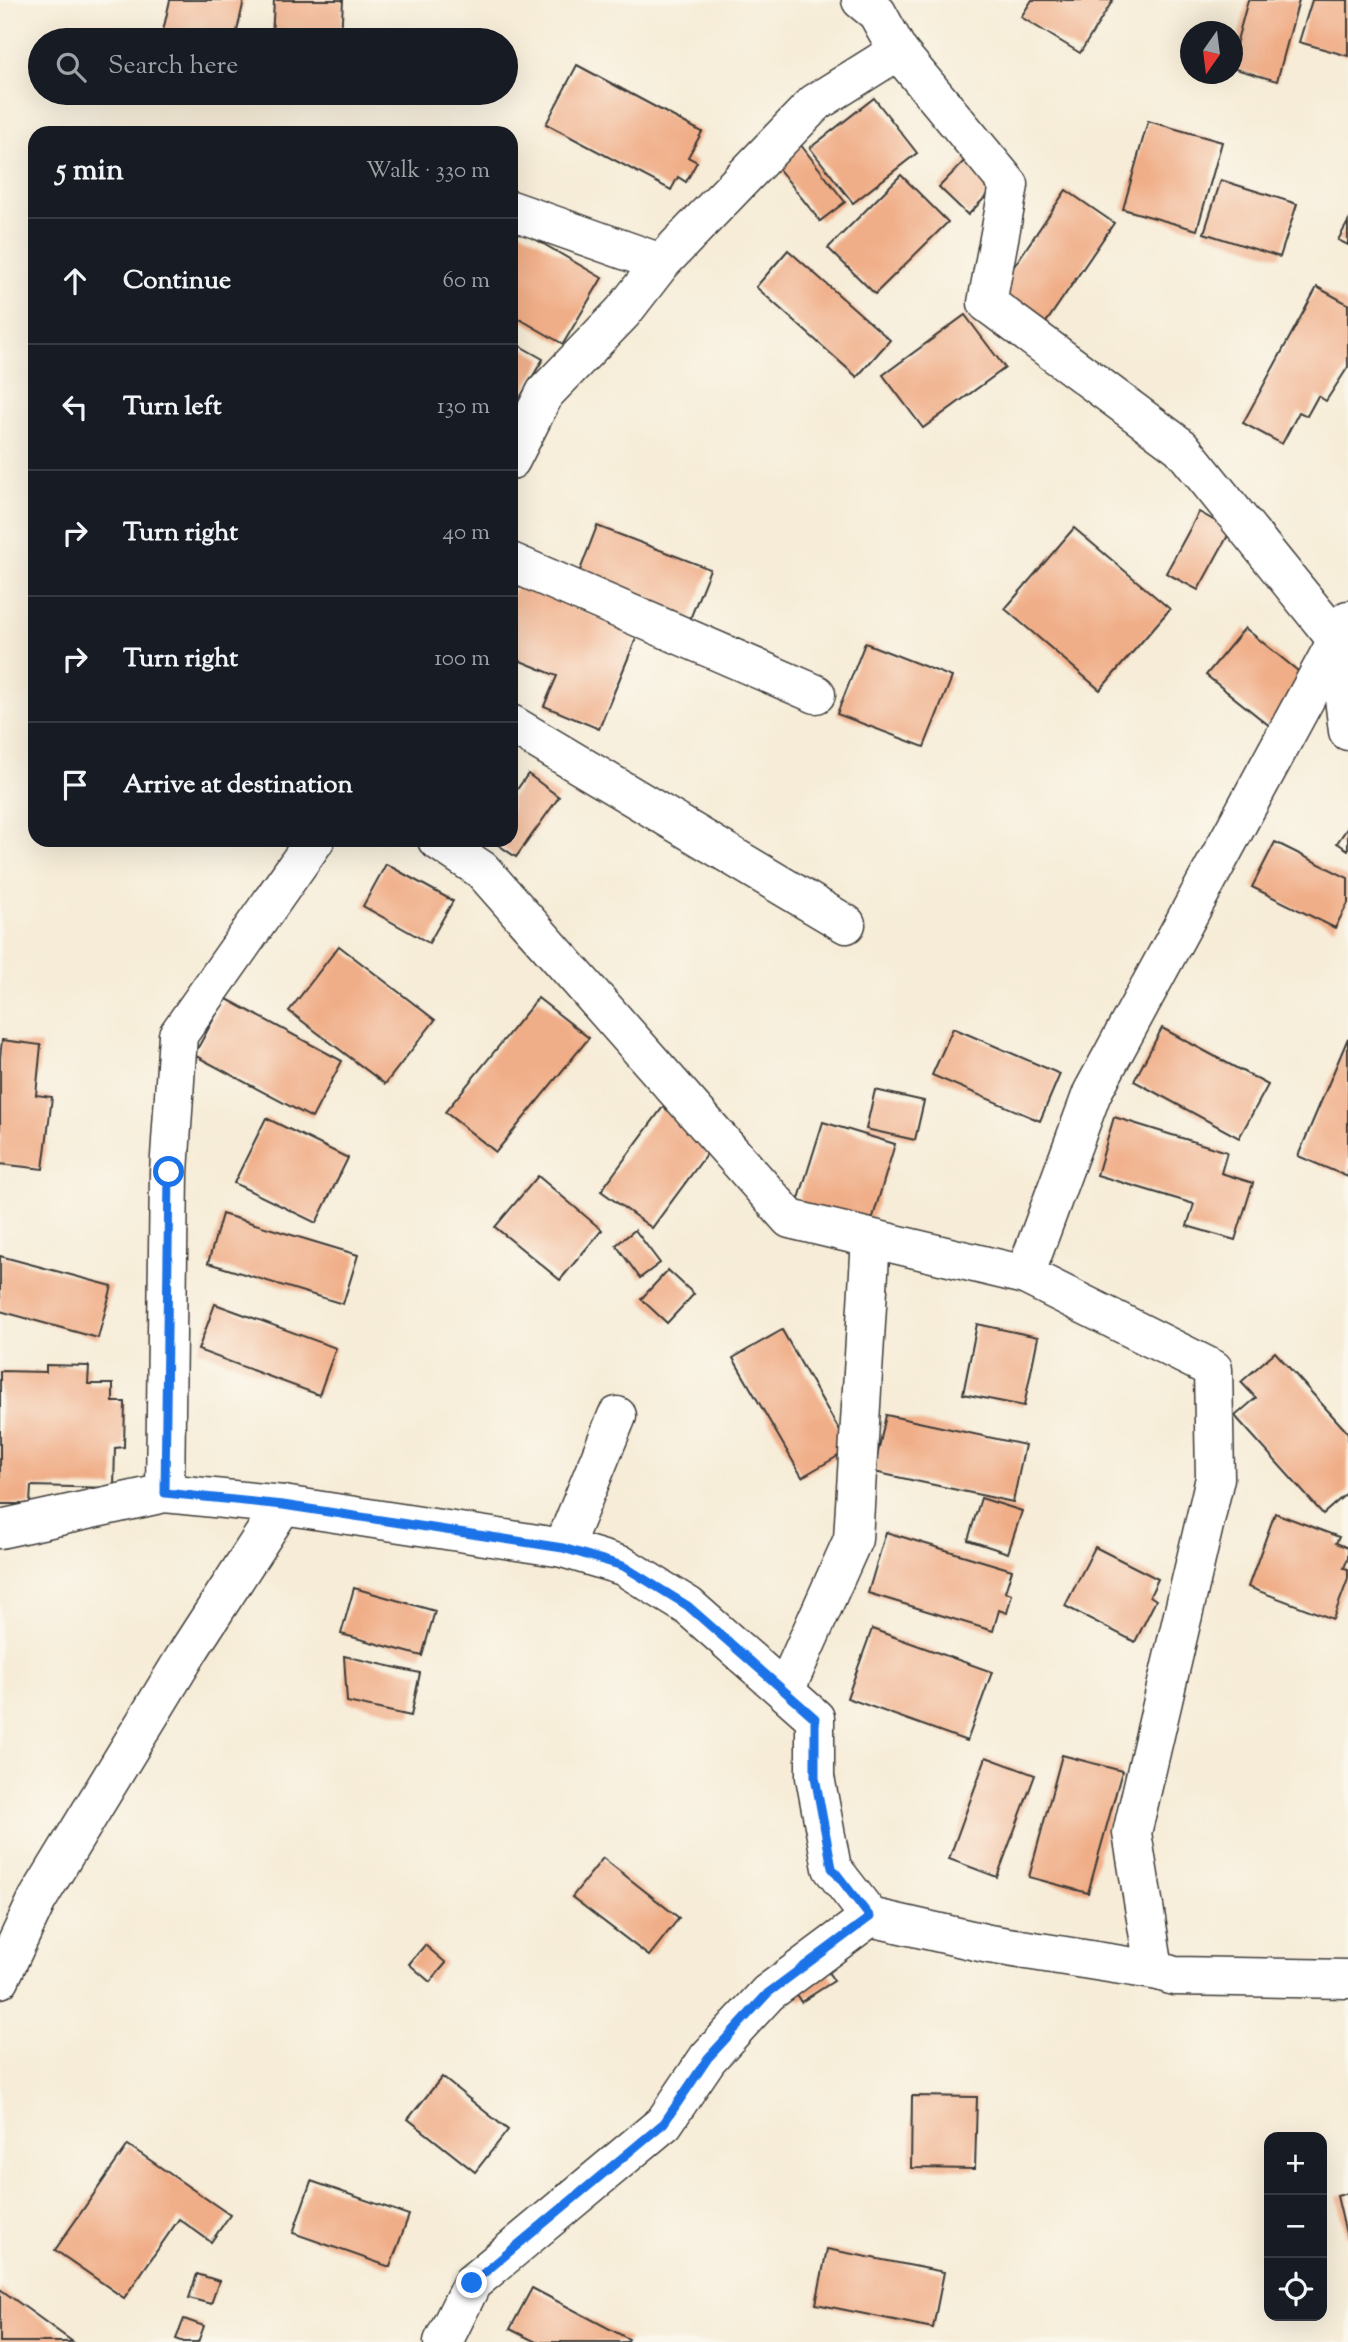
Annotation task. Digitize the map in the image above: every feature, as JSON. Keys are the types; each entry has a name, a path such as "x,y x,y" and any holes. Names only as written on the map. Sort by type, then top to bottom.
{"street":[{"path":"862,0 877,13 898,51 1009,184 987,303 1181,447 1343,630 1348,731"},
{"path":"518,446 545,393 623,312 661,263 815,103 898,51"},
{"path":"518,212 661,263"},
{"path":"518,565 816,694"},
{"path":"1026,1275 1092,1093 1343,630"},
{"path":"518,728 846,924"},
{"path":"165,1493 169,1172 178,1035 310,847"},
{"path":"447,847 482,870 790,1219 1026,1275 1213,1369 1215,1478 1132,1833 1153,1962 1159,1970"},
{"path":"785,1691 853,1539 871,1239"},
{"path":"563,1548 617,1416"},
{"path":"0,1530 165,1493 283,1505 563,1548 623,1566 688,1606 815,1718 815,1777 832,1868 870,1917 989,1944 1159,1970 1174,1976 1348,1979"},
{"path":"0,1979 37,1900 191,1647 283,1505"},
{"path":"443,2342 472,2283 664,2123 708,2058 768,1993 870,1917"}],"building":[{"path":"170,0 244,0 238,28 164,28"},
{"path":"274,0 343,0 342,28 273,28"},
{"path":"1032,0 1113,0 1080,53 1021,17"},
{"path":"1248,0 1299,0 1277,81 1243,71 1242,21"},
{"path":"1312,0 1348,0 1348,56 1299,42"},
{"path":"577,65 702,132 688,157 697,162 686,182 678,177 671,190 546,124"},
{"path":"874,98 917,153 853,203 810,148"},
{"path":"1148,121 1222,142 1197,230 1123,209"},
{"path":"800,144 845,202 820,221 774,163"},
{"path":"969,156 998,184 968,215 939,187"},
{"path":"901,175 948,222 875,294 828,248"},
{"path":"1221,180 1297,204 1280,257 1204,233"},
{"path":"1066,190 1114,223 1045,324 997,291"},
{"path":"1348,222 1348,245 1338,240"},
{"path":"518,229 602,278 563,344 518,318"},
{"path":"788,250 890,340 857,377 756,287"},
{"path":"1317,287 1348,304 1348,367 1326,401 1318,396 1307,416 1299,412 1282,444 1243,423"},
{"path":"965,315 1005,368 923,428 883,375"},
{"path":"518,345 543,359 518,401"},
{"path":"1199,512 1231,530 1198,590 1166,573"},
{"path":"597,526 710,569 688,624 576,581"},
{"path":"1074,528 1170,609 1100,690 1005,609"},
{"path":"518,584 638,634 599,729 544,706 557,676 518,660"},
{"path":"1245,628 1309,680 1271,727 1206,675"},
{"path":"865,643 952,677 924,747 837,714"},
{"path":"528,774 559,797 516,857 501,847 518,847 518,788"},
{"path":"1348,827 1348,850 1337,843"},
{"path":"1275,842 1348,878 1348,903 1335,928 1252,887"},
{"path":"386,864 453,901 429,943 363,906"},
{"path":"339,946 435,1020 385,1084 289,1011"},
{"path":"225,998 342,1061 312,1118 194,1055"},
{"path":"538,998 589,1038 496,1152 445,1112"},
{"path":"953,1028 1060,1074 1040,1121 932,1075"},
{"path":"1162,1028 1268,1085 1239,1138 1134,1081"},
{"path":"1348,1038 1348,1177 1298,1156"},
{"path":"2,1040 41,1045 36,1095 52,1097 43,1169 0,1164"},
{"path":"875,1090 924,1101 915,1140 866,1129"},
{"path":"663,1107 714,1144 652,1228 601,1191"},
{"path":"1114,1117 1227,1152 1221,1173 1253,1183 1235,1240 1187,1226 1194,1204 1097,1175"},
{"path":"266,1118 348,1158 316,1223 234,1183"},
{"path":"823,1122 895,1144 870,1227 797,1205"},
{"path":"538,1176 602,1230 560,1280 495,1227"},
{"path":"222,1214 358,1255 343,1304 208,1263"},
{"path":"635,1230 660,1263 640,1278 616,1245"},
{"path":"0,1256 112,1286 98,1338 0,1311"},
{"path":"668,1270 694,1294 667,1323 641,1299"},
{"path":"215,1304 336,1348 319,1395 198,1350"},
{"path":"977,1324 1038,1337 1024,1406 963,1394"},
{"path":"782,1330 850,1449 802,1477 733,1358"},
{"path":"1275,1352 1348,1433 1348,1492 1323,1514 1235,1416 1256,1398 1241,1382"},
{"path":"46,1365 89,1366 88,1384 113,1384 113,1402 125,1402 124,1447 115,1448 114,1488 31,1486 30,1504 0,1504 0,1371 46,1372"},
{"path":"886,1415 1025,1445 1013,1502 874,1472"},
{"path":"981,1498 1022,1511 1008,1553 968,1540"},
{"path":"1275,1513 1339,1537 1336,1543 1348,1548 1344,1568 1348,1569 1348,1579 1333,1619 1248,1587"},
{"path":"886,1532 1012,1570 1005,1592 1012,1594 1007,1613 999,1610 993,1631 868,1593"},
{"path":"1095,1547 1158,1579 1150,1596 1156,1600 1135,1642 1065,1606"},
{"path":"354,1588 435,1611 422,1656 341,1634"},
{"path":"872,1629 992,1672 967,1741 847,1698"},
{"path":"344,1656 420,1673 411,1716 347,1702"},
{"path":"1062,1755 1122,1771 1088,1893 1029,1877"},
{"path":"986,1757 1035,1775 997,1877 949,1859"},
{"path":"603,1858 679,1918 649,1956 572,1897"},
{"path":"425,1945 446,1963 430,1982 409,1964"},
{"path":"812,1948 834,1981 801,2002 780,1969"},
{"path":"442,2077 508,2130 475,2172 408,2119"},
{"path":"912,2096 977,2097 975,2169 911,2168"},
{"path":"128,2145 230,2215 211,2242 179,2219 124,2298 55,2250"},
{"path":"311,2181 409,2215 390,2267 293,2233"},
{"path":"1348,2193 1348,2238 1347,2238 1337,2196"},
{"path":"827,2249 944,2272 933,2328 816,2304"},
{"path":"197,2274 219,2281 211,2304 189,2298"},
{"path":"532,2288 629,2339 627,2342 536,2342 510,2329"},
{"path":"0,2289 73,2342 0,2342"},
{"path":"184,2319 204,2326 198,2342 176,2339"}],"route":[{"path":"169,1172 165,1493 283,1505 563,1548 623,1566 688,1606 815,1718 815,1777 832,1868 870,1917 768,1993 708,2058 664,2123 472,2283"}]}
